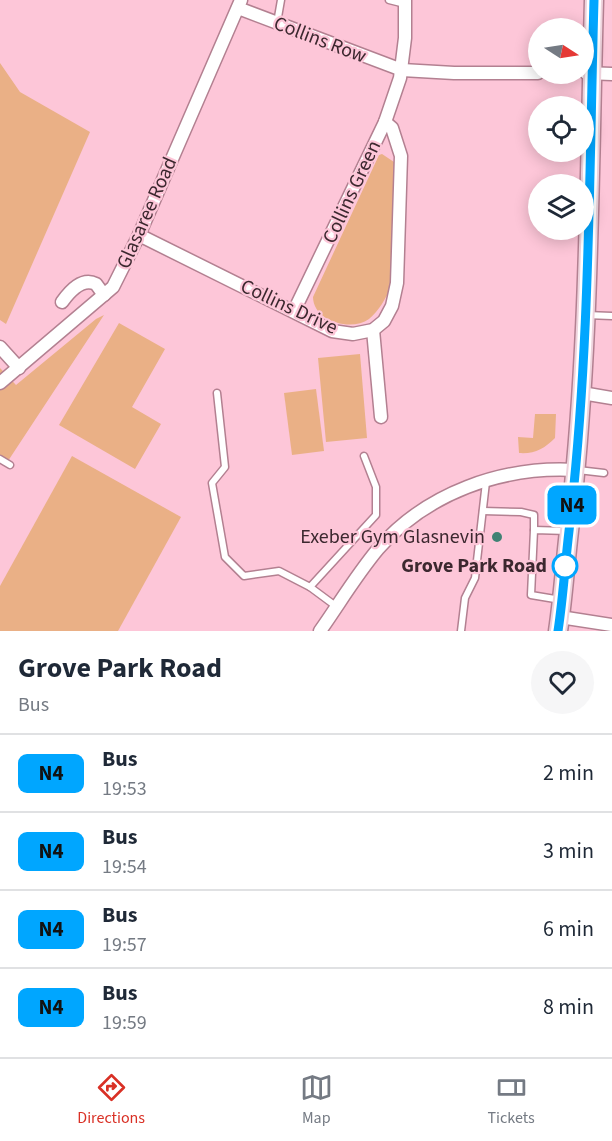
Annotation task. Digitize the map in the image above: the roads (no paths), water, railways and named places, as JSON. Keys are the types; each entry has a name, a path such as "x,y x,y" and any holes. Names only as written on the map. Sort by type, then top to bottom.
{"main road":[{"path":"593,18 594,0"},
{"path":"560,616 582,393 586,315 588,84"}],"street":[{"name":"Collins Green","path":"294,311 385,122 402,70 405,2"},
{"name":"Collins Row","path":"240,4 277,24 402,70"},
{"name":"Glasaree Road","path":"0,383 113,286 139,235 240,4"},
{"path":"402,70 528,73"},
{"path":"594,73 612,74"},
{"path":"381,417 373,330 384,321 392,306 397,283 401,156 392,128 385,122"},
{"name":"Collins Drive","path":"139,235 332,331 353,334 373,330"},
{"path":"62,302 68,294 85,282 96,284 104,295"},
{"path":"0,347 19,368"},
{"path":"582,393 612,398"},
{"path":"320,631 378,549 409,519 436,500 486,481 522,472 574,470"},
{"path":"560,616 612,625"}],"lane":[{"path":"277,24 281,0"},
{"path":"389,0 405,2"},
{"path":"586,315 612,316"},
{"path":"218,393 225,467 212,483 225,557 244,576 279,571 310,587 337,607"},
{"path":"310,587 376,515 376,487 364,456"},
{"path":"0,459 10,465"},
{"path":"574,470 604,473"},
{"path":"461,631 465,598 475,578 486,481"},
{"path":"483,511 521,512 534,515 531,595 560,616"},
{"path":"534,530 569,531"}],"place":[{"name":"Exeber Gym Glasnevin","path":"497,537"},
{"name":"Grove Park Road","path":"565,566"}]}
